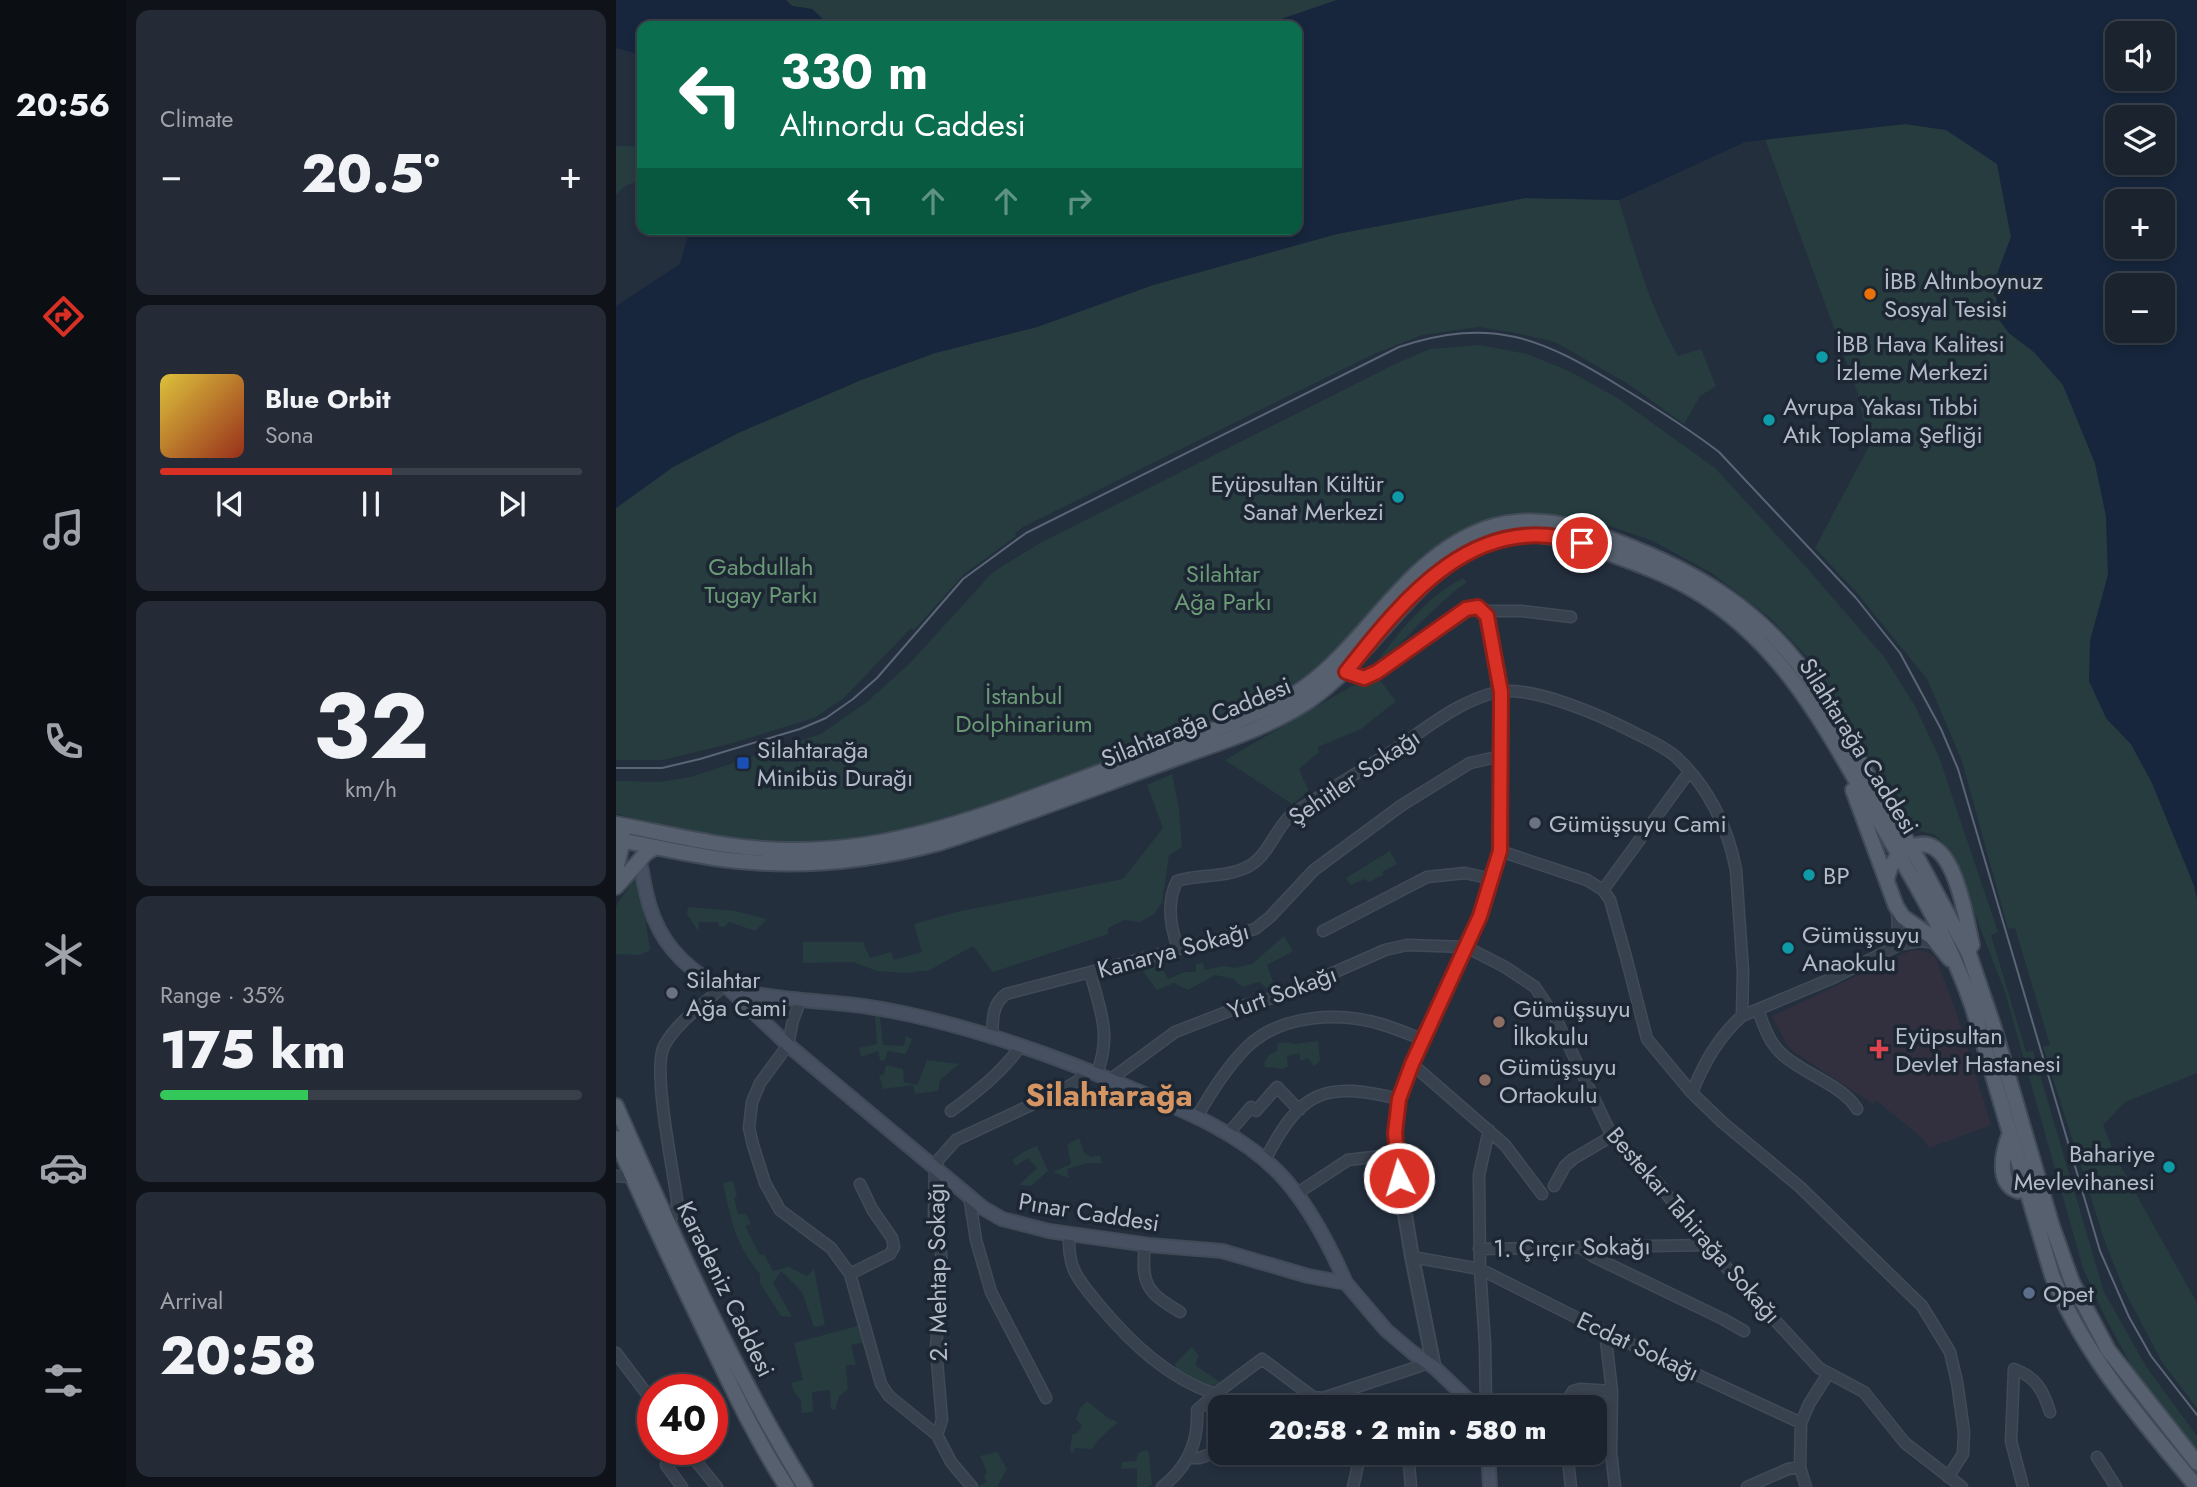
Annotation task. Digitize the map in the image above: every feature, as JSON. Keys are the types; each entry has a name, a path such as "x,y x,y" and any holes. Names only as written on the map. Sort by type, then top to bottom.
{"main road":[{"name":"Silahtarağa Caddesi","path":"616,824 708,843 794,850 827,850 886,842 945,827 1185,741 1293,696 1325,672 1413,576 1447,549 1488,528 1507,523 1541,521 1583,529 1677,566 1725,594 1763,625 1787,649 1808,676 1905,851 1958,965 2010,1132 2004,1155 2004,1176 2015,1190 2033,1186"},
{"name":"Silahtarağa Caddesi","path":"620,839 720,859 792,863 848,861 910,851 1034,810 1275,719 1307,702 1346,672 1366,647 1437,573 1469,551 1504,537 1529,535 1562,538 1588,545 1672,579 1724,611 1760,642 1788,672 1961,936 1978,978 2033,1186 2052,1275 2065,1308 2105,1372 2197,1487"},
{"path":"1847,765 1852,788 1896,906 1903,917 1926,932 1958,965"},
{"path":"616,824 622,832 616,870"},
{"path":"1887,879 1893,861 1905,851 1920,845 1936,849 1948,863 1964,910 1978,978"},
{"path":"616,887 639,861 656,847"},
{"path":"639,861 658,931 669,949 705,978 759,994 864,1006 992,1038 1092,1071 1197,1117 1228,1134 1265,1160 1296,1195 1333,1254 1346,1283 1386,1330 1431,1364 1463,1395"},
{"name":"Pınar Caddesi","path":"725,985 788,1045 982,1208 1002,1219 1069,1235 1222,1251 1308,1276 1346,1283"},
{"name":"Karadeniz Caddesi","path":"616,1106 667,1225 769,1427 805,1487"},
{"name":"Karadeniz Caddesi","path":"619,1145 666,1252 733,1391 787,1487"},
{"name":"Silahtarağa Caddesi","path":"2033,1186 2072,1282 2108,1350 2197,1463"},
{"path":"1489,1465 1490,1487"}],"street":[{"path":"1162,1487 1178,1475 1188,1458 1198,1420 1197,1410 1262,1359 1312,1397 1323,1398 1431,1364 1412,1256 1395,1133 1399,1099 1412,1064 1480,916 1500,851 1501,692 1487,616 1478,607 1466,609 1377,672 1364,678 1346,672"},
{"path":"1484,611 1522,611 1571,617"},
{"path":"1501,692 1547,699 1599,715 1674,755 1706,792 1719,814 1733,854 1740,924 1742,1016"},
{"name":"Şehitler Sokağı","path":"1178,948 1171,929 1170,915 1173,890 1177,881 1244,869 1256,862 1290,816 1458,708 1501,692"},
{"name":"Kanarya Sokağı","path":"992,1038 994,1010 997,1001 1006,994 1255,929 1270,917 1314,870 1402,805 1470,763 1501,756"},
{"path":"1603,890 1689,772"},
{"path":"1500,851 1587,880 1603,890 1610,900 1647,1039 1692,1093 1722,1122 1800,1186 1922,1306 1950,1352 1957,1382 1964,1432 1963,1454 1948,1477"},
{"path":"1324,931 1427,877 1465,873 1492,879"},
{"path":"1893,948 1898,931 1896,906"},
{"path":"1692,1093 1705,1062 1730,1027 1742,1016 1833,978 1909,942 1937,943"},
{"name":"Yurt Sokağı","path":"1111,1079 1175,1032 1242,1006 1283,995 1385,950 1407,945 1466,947"},
{"name":"Bestekar Tahirağa Sokağı","path":"1466,947 1505,967 1535,987 1556,1019 1612,1136 1627,1155 1657,1182 1707,1245 1819,1368 1864,1392 1905,1443 1962,1487"},
{"path":"1090,972 1106,1038 1103,1059 1092,1071"},
{"path":"667,1225 677,1207 677,1200 660,1056 676,1030 725,985"},
{"path":"801,999 788,1045 760,1083 752,1102 749,1128 759,1170 780,1210 831,1248 850,1274 881,1384 889,1396 937,1435 951,1462 972,1487"},
{"path":"1758,1010 1769,1037 1780,1052 1845,1096 1857,1110"},
{"path":"1197,1117 1212,1090 1248,1046 1260,1037 1292,1023 1316,1017 1353,1018 1383,1024 1424,1040"},
{"path":"951,1111 983,1087 1020,1047"},
{"path":"1412,1064 1514,1154 1542,1194"},
{"name":"2. Mehtap Sokağı","path":"937,1435 942,1420 936,1349 942,1267 940,1241 934,1218 935,1168 939,1159 956,1140 1059,1092 1092,1071"},
{"path":"1228,1134 1251,1107 1256,1111 1277,1087 1299,1110"},
{"path":"1265,1160 1284,1128 1313,1098 1343,1090 1399,1099"},
{"path":"1486,1395 1479,1269 1479,1175 1489,1130"},
{"path":"1553,1186 1565,1166 1573,1159 1612,1136"},
{"path":"616,1170 619,1145"},
{"path":"1296,1195 1348,1160 1397,1153"},
{"path":"616,1177 628,1177 635,1182"},
{"path":"850,1274 890,1254 894,1247 892,1238 872,1209 860,1184"},
{"path":"969,1195 976,1240 991,1292 1046,1398"},
{"path":"1069,1235 1069,1254 1074,1271 1124,1335 1184,1381 1215,1394"},
{"path":"1145,1244 1142,1270 1146,1284 1160,1300 1180,1312"},
{"name":"1. Çırçır Sokağı","path":"1479,1248 1707,1245"},
{"path":"1581,1248 1594,1257 1744,1331"},
{"name":"Ecdat Sokağı","path":"1412,1256 1479,1269 1605,1332 1801,1423"},
{"path":"1605,1332 1612,1391 1611,1452 1615,1487"},
{"path":"616,1353 637,1381"},
{"path":"2023,1487 2011,1441 2014,1369 2036,1381 2043,1391 2050,1412"},
{"path":"1806,1487 1800,1467 1801,1423 1809,1404 1828,1374"},
{"path":"1571,1395 1573,1391 1580,1389 1612,1391"},
{"path":"1188,1458 1208,1455"},
{"path":"2097,1457 2116,1487"},
{"path":"666,1465 682,1487"},
{"path":"699,1465 717,1487"},
{"path":"1353,1487 1358,1465"},
{"path":"1409,1465 1411,1487"},
{"path":"1568,1465 1571,1487"},
{"path":"1747,1487 1788,1469 1800,1467"}],"shaded area":[{"name":"Eyüpsultan Devlet Hastanesi","path":"1912,950 1923,951 1936,959 1956,1011 1991,1125 1929,1148 1922,1138 1877,1101 1873,1104 1794,1052 1787,1045 1772,1016"}],"green space":[{"path":"786,0 1337,0 1276,21 825,21 812,9 792,6"},
{"path":"1905,124 1949,130 1997,164 2011,237 1996,277 2009,333 2034,352 2063,385 2095,463 2106,516 2108,575 2090,641 2106,718 2131,744 2152,783 2197,899 2197,1073 2125,1102 2103,1125 2116,1158 2197,1303 2197,1408 2162,1362 2124,1290 2104,1239 2043,1047 2050,1045 2015,928 2008,929 1962,761 1927,679 1858,594 1815,548 1869,446 1858,394 1765,139"},
{"path":"616,146 637,146 637,184 628,185 616,195"},
{"name":"Gabdullah Tugay Parkı","path":"1525,198 1619,200 1644,280 1668,337 1678,356 1701,349 1716,386 1700,396 1684,424 1630,385 1555,342 1479,327 1422,335 1374,354 1023,527 1015,533 1016,536 964,574 914,630 911,628 844,698 814,718 733,743 663,760 616,760 616,508 673,467 738,433 861,380 935,353 1037,327 1153,285 1337,234"},
{"name":"Silahtar Ağa Parkı","path":"1479,345 1527,354 1569,371 1619,399 1715,468 1885,658 1915,706 1939,757 1998,932 1991,935 2026,1052 2033,1051 2104,1292 2147,1368 2197,1436 2197,1455 2137,1376 2105,1317 2083,1268 2005,992 1950,850 1935,835 1912,829 1813,663 1770,618 1713,574 1653,541 1604,524 1552,514 1510,513 1466,527 1420,557 1348,637 1295,687 1207,727 941,823 844,841 790,844 687,833 616,814 616,781 659,782 691,777 821,734 867,702 910,663 993,572 1040,543 1395,364 1430,349"},
{"path":"1463,578 1467,582 1442,602 1371,670 1401,631 1424,607"},
{"path":"1379,679 1396,701 1361,729 1318,747 1319,752 1299,769 1309,792 1292,804 1225,760 1352,686"},
{"path":"1172,774 1179,809 1182,847 1169,855 1162,903 1153,915 1140,922 1124,920 1108,928 1108,934 993,972 973,946 930,970 905,973 877,971 853,962 803,963 803,942 863,942 870,958 891,952 894,960 922,952 914,924 956,912 1123,879 1163,828 1147,785"},
{"path":"1390,851 1397,864 1369,882 1364,879 1351,885 1346,878"},
{"path":"635,878 638,879 641,889 650,950 640,955 616,954 616,906"},
{"path":"688,907 735,911 767,919 755,931 729,922 724,927 719,926 718,922 699,922 698,931 687,914"},
{"path":"1284,936 1293,951 1267,965 1274,984 1267,988 1259,982 1242,987 1234,979 1215,975 1188,990 1174,983 1157,990 1140,967 1158,961 1168,979 1185,972 1196,972 1196,964 1203,963 1204,970 1224,966 1235,968 1252,964"},
{"path":"875,1015 880,1017 883,1045 904,1046 906,1036 912,1039 906,1054 888,1051 884,1061 880,1060 878,1051 861,1057 859,1048 877,1044"},
{"path":"1318,1041 1320,1061 1314,1066 1308,1058 1301,1061 1299,1053 1287,1056 1288,1066 1283,1069 1265,1067 1264,1063 1269,1055 1277,1051 1278,1043"},
{"path":"927,1060 959,1064 940,1080 938,1091 915,1094 913,1085 883,1089 879,1076 884,1074 886,1065 903,1069 904,1082 917,1085"},
{"path":"1079,1138 1084,1153 1091,1157 1100,1155 1102,1163 1087,1163 1067,1169 1069,1178 1053,1172 1071,1164 1067,1145"},
{"path":"1037,1146 1048,1171 1031,1186 1019,1185 1037,1168 1028,1158 1016,1166 1012,1160"},
{"path":"733,1181 738,1214 746,1214 751,1224 745,1226 760,1255 764,1254 773,1271 789,1267 807,1276 814,1269 825,1325 814,1327 802,1292 781,1271 773,1283 792,1317 781,1316 760,1283 760,1274 735,1231 723,1183"},
{"path":"861,1325 865,1342 851,1345 856,1365 846,1365 848,1389 839,1397 835,1410 831,1409 830,1390 812,1392 813,1412 802,1413 801,1400 791,1383 803,1380 794,1343"},
{"path":"1192,1347 1199,1356 1195,1365 1221,1383 1208,1387 1179,1374 1175,1364"},
{"path":"1087,1401 1108,1418 1118,1422 1092,1449 1075,1448 1074,1452 1070,1451 1072,1435 1082,1426 1076,1419 1080,1408"},
{"path":"1146,1450 1149,1453 1152,1485 1137,1487 1137,1468 1121,1469 1122,1462 1136,1461 1138,1453"},
{"path":"997,1452 1007,1469 997,1487 978,1487 987,1481 984,1477 987,1472 980,1456"}],"water":[{"path":"616,0 786,0 792,6 812,9 825,21 637,21 637,54 616,48"},
{"path":"1337,0 2197,0 2197,899 2194,885 2152,783 2131,744 2106,718 2089,681 2090,641 2108,575 2106,516 2095,463 2063,385 2034,352 2009,333 1997,317 1996,277 2011,237 1997,164 1946,130 1905,124 1745,142 1619,200 1525,198 1337,234 1153,285 1037,327 935,353 861,380 738,433 673,467 616,508 616,306 680,264 688,235 1302,235 1302,21 1276,21"}],"tram line":[{"path":"616,768 662,768 700,759 800,729 826,718 877,678 963,579 1026,533 1399,347 1462,333 1489,333 1540,345 1566,356 1621,387 1719,452 1856,598 1900,653 1941,729 1958,769 2100,1251 2129,1317 2151,1356 2197,1415"}],"place":[{"name":"İBB Altınboynuz Sosyal Tesisi","path":"1870,294"},
{"name":"İBB Hava Kalitesi İzleme Merkezi","path":"1822,357"},
{"name":"Avrupa Yakası Tıbbi Atık Toplama Şefliği","path":"1769,420"},
{"name":"Eyüpsultan Kültür Sanat Merkezi","path":"1398,497"},
{"name":"Silahtarağa Minibüs Durağı","path":"743,763"},
{"name":"Gümüşsuyu Cami","path":"1535,823"},
{"name":"BP","path":"1809,875"},
{"name":"Gümüşsuyu Anaokulu","path":"1788,948"},
{"name":"Silahtar Ağa Cami","path":"672,993"},
{"name":"Gümüşsuyu İlkokulu","path":"1499,1022"},
{"name":"Eyüpsultan Devlet Hastanesi","path":"1879,1049"},
{"name":"Gümüşsuyu Ortaokulu","path":"1485,1080"},
{"name":"Bahariye Mevlevihanesi","path":"2169,1167"},
{"name":"Opet","path":"2029,1293"}],"district":[{"name":"Silahtarağa","path":"1109,1095"}],"route":[{"path":"1399,1178 1395,1133 1399,1099 1412,1064 1480,916 1500,851 1501,692 1487,616 1478,607 1466,609 1377,672 1364,678 1346,672 1423,586 1469,551 1488,542 1516,536 1545,535 1582,543"}],"park label":[{"name":"İstanbul Dolphinarium","path":"1024,709"}]}
